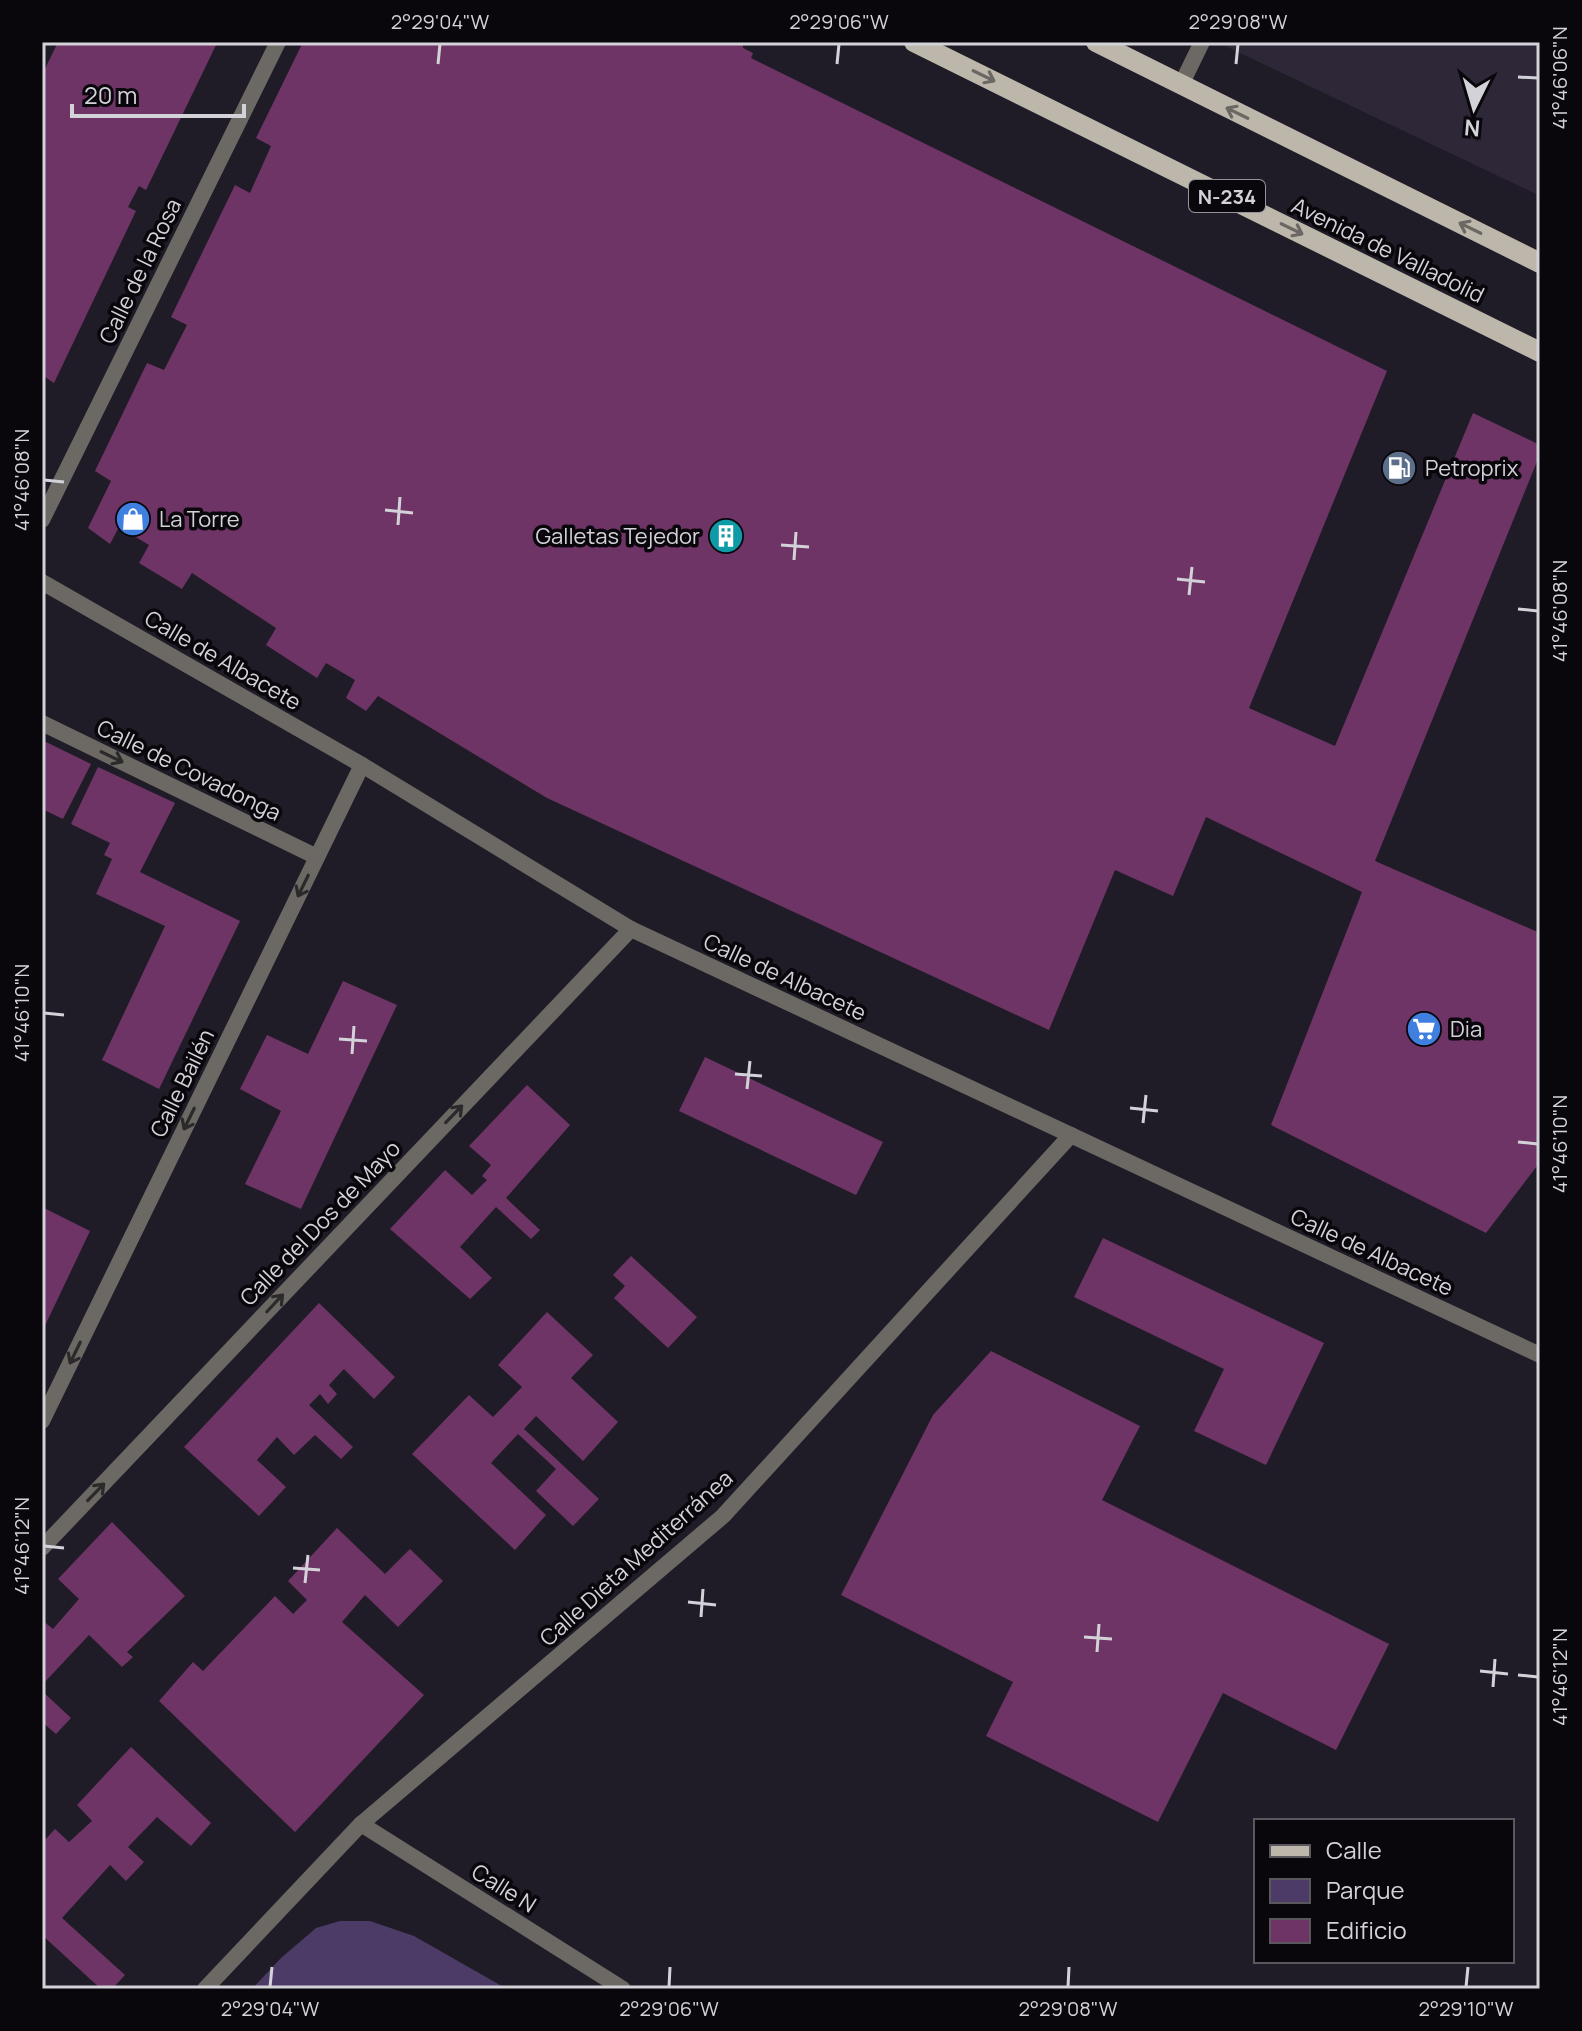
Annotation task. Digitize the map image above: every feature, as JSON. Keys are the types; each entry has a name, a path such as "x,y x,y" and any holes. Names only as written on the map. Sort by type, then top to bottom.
{"main road":[{"name":"Avenida de Valladolid","path":"914,42 1540,352"},
{"path":"1096,42 1540,263"}],"street":[{"name":"Calle de la Rosa","path":"42,520 278,42"},
{"path":"1181,85 1202,42"},
{"name":"Calle de Albacete","path":"42,582 362,765 631,929 1540,1355"},
{"name":"Calle de Covadonga","path":"42,723 317,857"},
{"name":"Calle Bailén","path":"42,1421 362,765"},
{"name":"Calle del Dos de Mayo","path":"42,1548 631,929"},
{"name":"Calle Dieta Mediterránea","path":"205,1989 361,1824 723,1516 1071,1135"},
{"name":"Calle N","path":"361,1824 623,1989"}],"shaded area":[{"path":"1217,42 1540,42 1540,196"}],"green space":[{"path":"340,1921 370,1921 414,1936 507,1989 252,1989 281,1958 316,1928"}],"building":[{"path":"58,42 217,43 146,190 139,186 128,207 136,211 54,383 45,377 42,383 42,75"},
{"name":"Galletas Tejedor","path":"303,42 739,42 753,53 751,58 1387,371 1249,708 1335,746 1473,413 1540,445 1540,454 1375,861 1540,933 1540,1162 1486,1233 1271,1125 1362,892 1206,817 1173,896 1115,870 1049,1030 547,798 378,696 366,711 346,698 355,680 326,663 317,678 266,645 276,628 192,573 182,589 139,563 149,545 119,527 110,544 88,528 111,481 95,471 147,363 164,370 187,325 171,317 235,185 250,193 271,146 256,138"},
{"path":"42,740 91,764 63,819 42,809"},
{"path":"98,767 175,803 140,872 240,921 159,1089 102,1060 165,926 96,894 112,859 104,855 110,843 71,824"},
{"path":"343,981 397,1005 301,1209 245,1184 281,1111 240,1089 267,1035 308,1054"},
{"path":"705,1057 883,1142 856,1195 679,1111"},
{"path":"527,1085 570,1125 506,1198 540,1230 531,1239 496,1207 460,1247 492,1278 470,1299 390,1229 445,1170 472,1195 487,1180 482,1176 491,1165 469,1146"},
{"path":"42,1207 90,1231 42,1332"},
{"path":"1103,1238 1324,1343 1266,1465 1194,1431 1224,1369 1074,1297"},
{"path":"631,1256 697,1317 668,1348 614,1298 625,1286 613,1275"},
{"path":"319,1303 395,1377 374,1399 344,1369 329,1385 337,1394 328,1404 320,1394 309,1405 353,1447 341,1459 315,1435 294,1455 277,1437 257,1460 286,1487 259,1516 184,1447"},
{"path":"547,1312 593,1355 571,1378 618,1422 583,1461 536,1416 524,1429 599,1499 573,1526 536,1491 556,1469 518,1434 491,1463 546,1515 515,1550 412,1454 469,1395 493,1417 522,1387 498,1365"},
{"path":"991,1351 1140,1426 1102,1500 1389,1644 1336,1750 1223,1693 1158,1822 986,1736 1013,1682 841,1595 933,1415"},
{"path":"112,1522 185,1596 127,1652 133,1657 122,1667 89,1635 42,1685 42,1620 53,1629 79,1599 58,1579"},
{"path":"337,1528 385,1574 410,1549 443,1581 398,1627 365,1595 342,1622 424,1695 295,1832 159,1701 193,1662 203,1671 275,1596 293,1614 307,1600 288,1581"},
{"path":"42,1691 71,1718 56,1734 42,1722"},
{"path":"131,1747 211,1823 191,1846 157,1817 128,1847 144,1862 126,1881 110,1865 62,1918 125,1975 112,1989 101,1989 42,1935 42,1843 55,1829 69,1842 92,1821 77,1805"}],"place":[{"name":"Petroprix","path":"1399,468"},
{"name":"La Torre","path":"133,519"},
{"name":"Galletas Tejedor","path":"726,536"},
{"name":"Dia","path":"1424,1029"}]}
